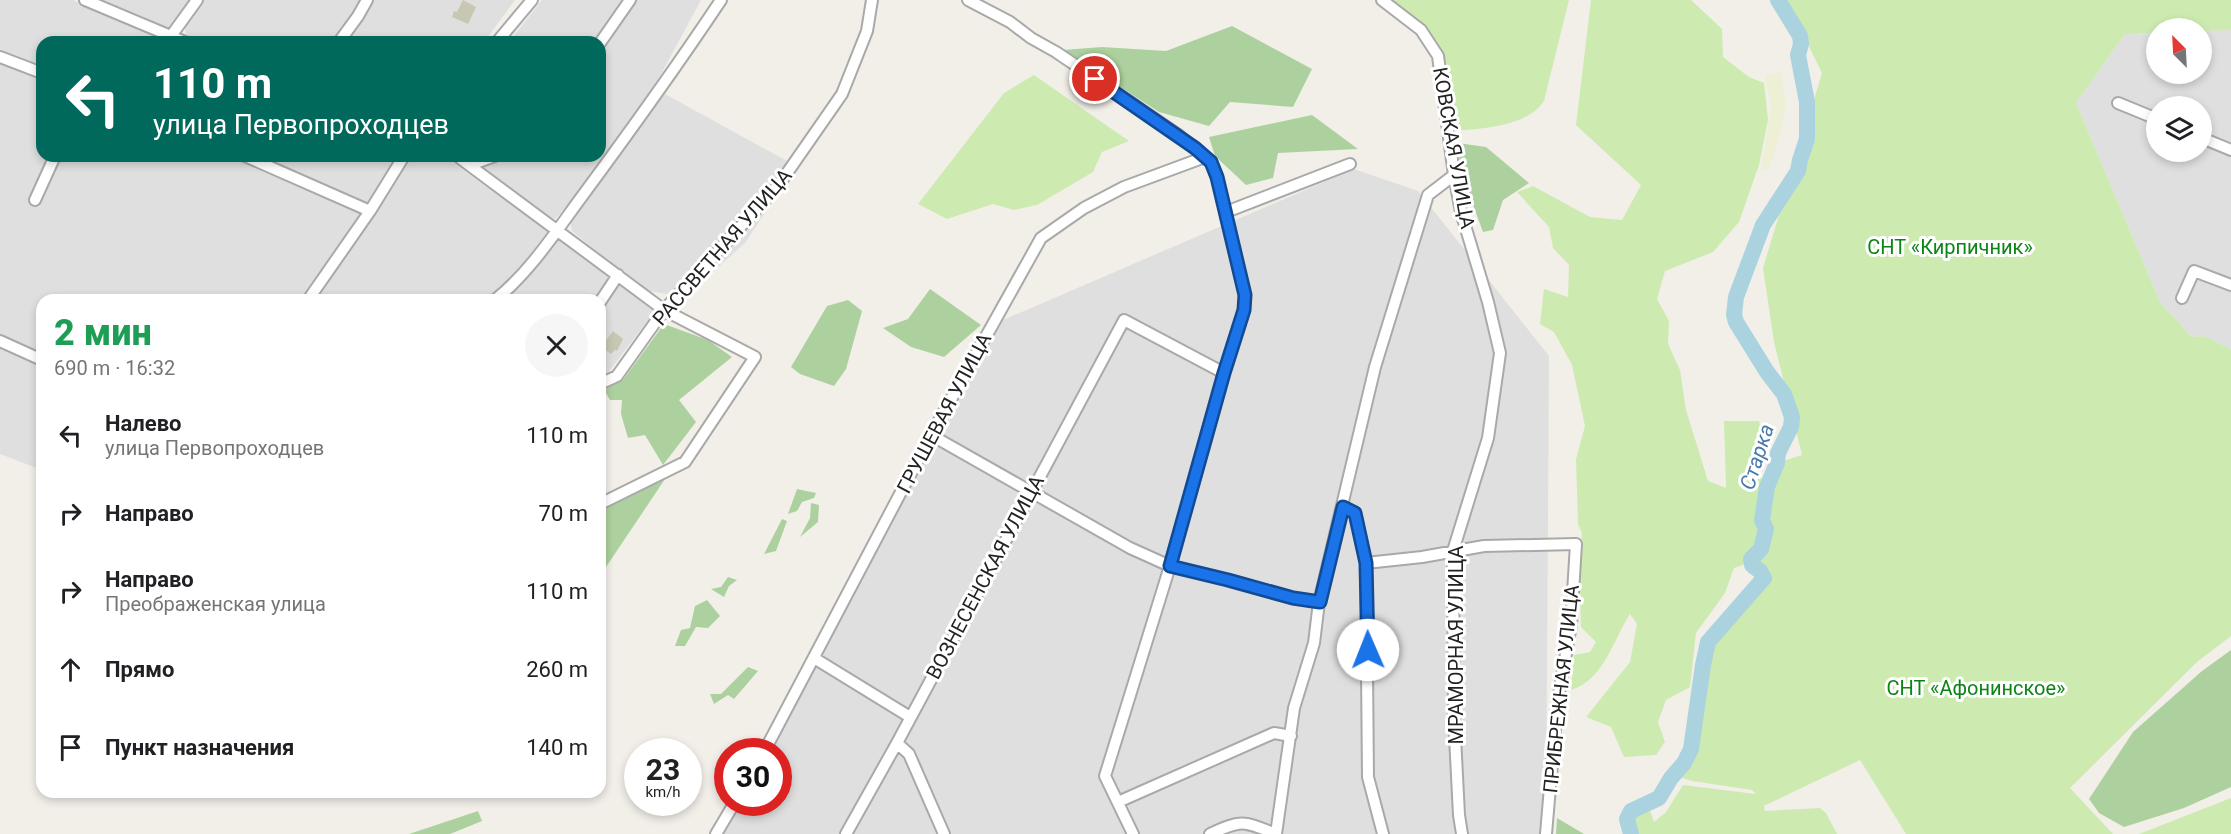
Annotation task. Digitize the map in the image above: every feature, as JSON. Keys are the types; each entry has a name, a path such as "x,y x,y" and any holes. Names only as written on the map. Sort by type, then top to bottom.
{"street":[{"path":"85,0 171,36 196,0"},
{"path":"343,36 367,0"},
{"path":"502,36 532,0"},
{"path":"605,36 630,0"},
{"path":"502,294 510,288 556,231 668,80 721,0"},
{"name":"РАССВЕТНАЯ УЛИЦА","path":"606,381 617,376 664,310 778,186 842,94 867,31 872,0"},
{"path":"968,0 1010,22 1031,38 1056,52 1159,122 1211,162 1226,212 1245,295 1244,310 1170,566 1105,776 1133,834"},
{"name":"КОВСКАЯ УЛИЦА","path":"1382,0 1421,30 1438,56 1461,212 1488,302 1500,353"},
{"path":"0,57 36,72"},
{"path":"2118,103 2146,114"},
{"path":"2212,142 2231,150"},
{"name":"ГРУШЕВАЯ УЛИЦА","path":"771,738 931,435 1041,238 1084,208 1124,187 1205,157"},
{"path":"35,201 52,162"},
{"path":"259,162 370,211"},
{"path":"312,294 370,211 400,162"},
{"path":"466,162 664,310 755,357 685,462 606,501"},
{"path":"470,165 478,162"},
{"path":"1226,212 1350,164"},
{"path":"1209,834 1233,824 1246,823 1276,834 1294,708 1314,643 1320,602 1375,367 1428,195 1454,175"},
{"path":"2182,298 2194,271 2231,285"},
{"path":"605,294 618,275"},
{"name":"ВОЗНЕСЕНСКАЯ УЛИЦА","path":"846,834 1124,320 1224,373"},
{"path":"0,341 36,357"},
{"name":"МРАМОРНАЯ УЛИЦА","path":"1462,834 1454,717 1453,551 1488,438 1500,353"},
{"path":"931,435 1130,548 1170,566 1293,598 1320,602"},
{"path":"1343,507 1355,513 1366,563 1368,777 1383,834"},
{"name":"ПРИБРЕЖНАЯ УЛИЦА","path":"1453,551 1484,546 1576,543 1571,625 1557,705 1546,834"},
{"path":"1366,563 1453,551"},
{"path":"814,658 909,717"},
{"path":"1118,802 1274,733 1291,736"},
{"path":"897,743 909,754 944,834"},
{"path":"716,834 727,816"}],"shaded area":[{"path":"0,0 73,0 156,36 36,36 36,67 0,53"},
{"path":"101,0 189,0 169,28"},
{"path":"203,0 362,0 338,36 189,36 184,27"},
{"path":"372,0 515,0 488,36 351,36"},
{"path":"463,0 476,7 468,24 452,17"},
{"path":"542,0 701,0 654,87 606,152 606,36 514,36"},
{"path":"2231,30 2231,349 2204,336 2192,337 2160,302 2076,103 2125,34 2146,33 2146,84 2212,84 2212,31"},
{"path":"0,62 36,76 36,162 245,162 361,213 303,294 36,294 36,353 0,337"},
{"path":"1781,72 1786,105 1777,147 1768,171 1761,169 1771,107 1765,75"},
{"path":"665,94 796,166 745,243 685,297 643,290 572,231 570,219"},
{"path":"273,162 394,162 369,204"},
{"path":"409,162 452,162 548,231 501,294 316,294"},
{"path":"469,162 599,162 555,219 537,210"},
{"path":"1354,169 1418,191 1549,356 1546,834 719,834 729,816 792,816 792,738 772,738 1003,320"},
{"path":"555,235 655,311 606,374 606,294 512,294"},
{"path":"613,331 623,339 617,351 611,354 606,350 606,340"},
{"path":"0,346 36,362 36,468 0,454"}],"green space":[{"path":"1389,0 1569,0 1544,101 1527,116 1504,125 1454,131 1442,57"},
{"path":"1591,0 1691,0 1722,29 1723,57 1749,77 1764,83 1768,120 1759,165 1739,222 1713,252 1665,271 1657,299 1669,321 1668,344 1680,370 1686,410 1708,481 1726,488 1724,421 1759,421 1763,439 1757,465 1762,481 1757,521 1762,528 1755,546 1743,565 1734,568 1725,593 1696,633 1690,687 1666,700 1658,722 1665,742 1656,755 1624,757 1611,727 1586,717 1630,662 1637,624 1630,614 1600,668 1592,678 1571,690 1574,655 1590,652 1596,642 1581,627 1579,564 1582,533 1578,524 1576,459 1585,426 1572,365 1554,332 1540,324 1544,289 1568,297 1569,265 1553,248 1549,227 1517,192 1533,186 1590,217 1622,220 1641,185 1576,125"},
{"path":"1786,0 2231,0 2231,30 2212,31 2212,18 2146,18 2146,33 2125,34 2076,103 2160,302 2192,337 2204,336 2231,349 2231,636 2197,662 2070,788 2113,834 1906,834 1860,760 1764,806 1765,811 1820,808 1826,813 1837,834 1635,834 1630,826 1632,812 1648,805 1654,822 1666,812 1683,785 1756,794 1752,790 1692,781 1676,776 1695,751 1699,719 1696,715 1708,642 1764,578 1760,571 1752,565 1751,559 1761,549 1766,530 1762,520 1767,487 1777,463 1802,455 1774,342 1763,268 1822,73"},
{"path":"1232,26 1312,69 1293,107 1230,102 1209,126 1159,112 1063,50 1102,47 1166,51"},
{"path":"1034,75 1129,141 1102,152 1093,172 1037,205 1014,210 993,204 947,219 918,204 1004,93"},
{"path":"1312,115 1358,149 1278,153 1273,178 1246,185 1215,156 1209,137"},
{"path":"1458,143 1486,147 1529,183 1503,200 1493,230 1483,232 1460,170"},
{"path":"930,289 981,325 944,357 911,347 883,328 908,319"},
{"path":"848,300 862,311 846,369 834,386 800,374 791,367 827,306"},
{"path":"664,324 708,340 732,357 679,400 696,422 663,465 645,435 628,438 621,414 622,400 610,400 606,393 606,389 623,380"},
{"path":"665,479 606,567 606,508"},
{"path":"797,489 816,493 814,498 802,502 797,511 788,514"},
{"path":"811,503 819,505 818,522 800,537 810,518"},
{"path":"782,519 787,521 776,551 764,554"},
{"path":"728,577 737,580 729,586 724,597 711,589 721,587"},
{"path":"707,600 720,616 708,628 696,627 685,646 675,646 681,630 690,628 695,606"},
{"path":"2231,650 2231,787 2184,808 2124,827 2099,813 2089,799 2133,732 2202,671"},
{"path":"748,667 758,671 734,699 728,695 714,704 710,694 721,694"},
{"path":"2231,798 2231,834 2139,834"},
{"path":"478,811 482,821 450,834 409,834"},
{"path":"1557,818 1584,834 1556,834"}],"waterway":[{"name":"Старка","path":"1631,834 1627,819 1631,811 1659,798 1691,749 1708,642 1764,578 1760,571 1752,565 1751,559 1761,549 1766,529 1762,520 1767,487 1777,463 1778,453 1791,427 1792,417 1784,394 1767,372 1734,315 1736,297 1763,225 1798,171 1807,139 1807,102 1798,55 1801,44 1800,36 1778,0"}],"route":[{"path":"1095,79 1177,134 1211,162 1217,177 1245,295 1244,310 1170,566 1293,598 1320,602 1343,507 1355,513 1366,563 1368,650"}],"park label":[{"name":"СНТ «Кирпичник»","path":"1950,247"},
{"name":"СНТ «Афонинское»","path":"1976,688"}]}
